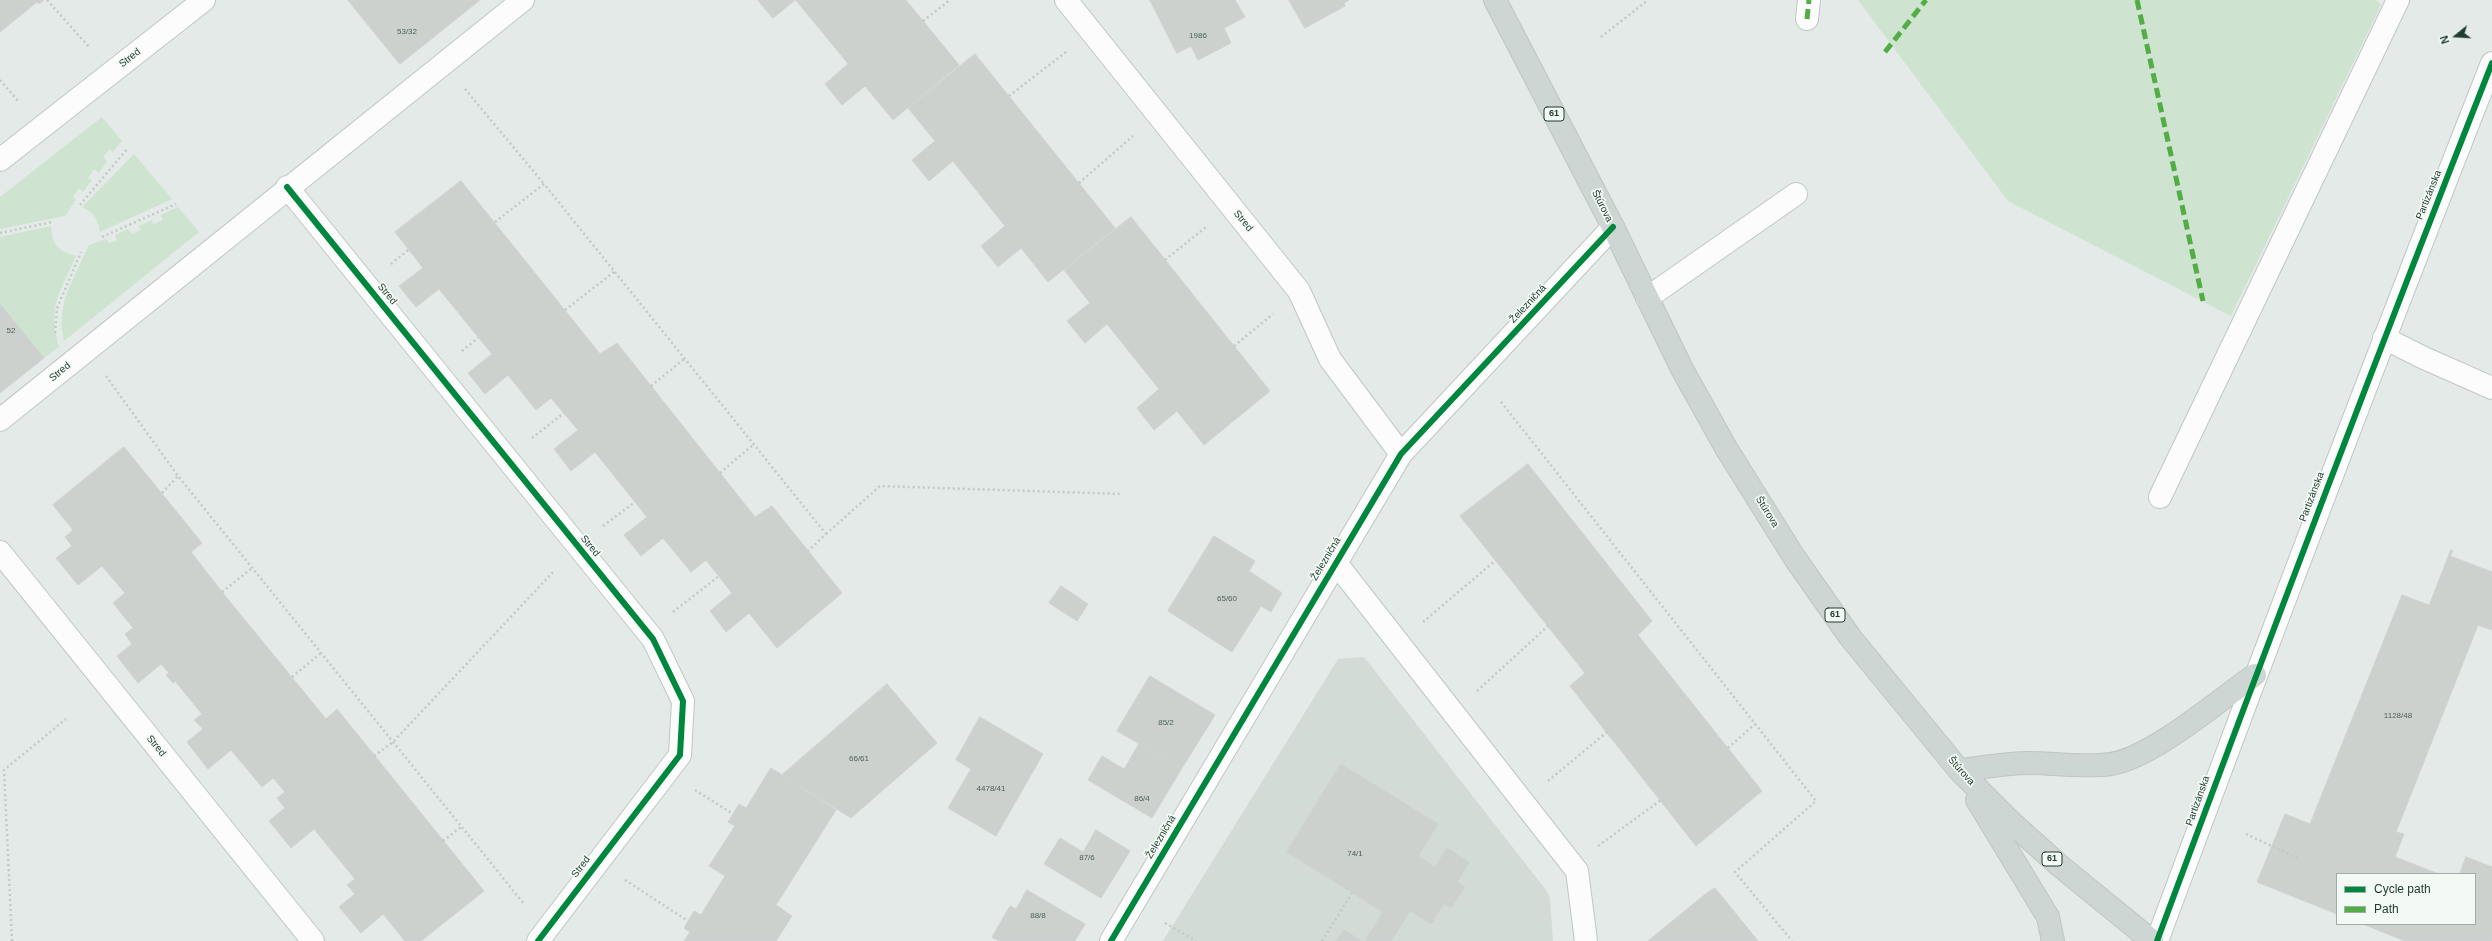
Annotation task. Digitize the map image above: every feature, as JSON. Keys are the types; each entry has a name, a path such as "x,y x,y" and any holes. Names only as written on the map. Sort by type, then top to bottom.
{"main road":[{"name":"Štúrova","path":"1495,0 1613,227 1682,369 1726,448 1794,557 1850,636 1959,770 2012,823 2060,866 2152,941"},
{"path":"2053,941 2048,917 1959,770 2029,763 2060,766 2112,764 2136,755 2180,731 2255,675"}],"street":[{"name":"Stred","path":"0,160 204,0"},
{"name":"Stred","path":"0,420 287,188 445,65 523,0"},
{"name":"Stred","path":"1066,0 1299,291 1330,359 1401,454"},
{"path":"2160,497 2398,0"},
{"name":"Partizánska","path":"2157,941 2255,675 2384,338 2492,63"},
{"name":"Stred","path":"287,188 648,632 653,639 683,702 680,755 542,936"},
{"path":"1647,298 1796,194"},
{"name":"Železničná","path":"1111,941 1401,454 1613,227"},
{"path":"2384,338 2424,358 2492,388"},
{"name":"Stred","path":"0,552 312,941"},
{"path":"1336,562 1577,871 1586,941"}],"path":[{"path":"47,0 111,72"},
{"path":"923,21 950,0"},
{"path":"1601,37 1648,0"},
{"path":"1009,96 1092,32"},
{"path":"445,65 544,184 826,534"},
{"path":"1079,183 1158,115"},
{"path":"80,205 128,148"},
{"path":"495,222 544,184"},
{"path":"102,237 176,204"},
{"path":"1165,260 1232,207"},
{"path":"0,233 52,222"},
{"path":"48,381 57,308 81,252"},
{"path":"565,310 614,272"},
{"path":"1234,346 1299,291"},
{"path":"87,350 178,476 462,827 542,936"},
{"path":"651,386 684,359"},
{"path":"1501,402 1816,801 1734,872 1792,941"},
{"path":"507,458 564,413"},
{"path":"720,473 754,444"},
{"path":"162,493 178,476"},
{"path":"808,551 880,486 1122,494"},
{"path":"374,756 393,742 578,546 634,502"},
{"path":"1398,643 1496,560"},
{"path":"222,592 252,568"},
{"path":"648,632 719,576"},
{"path":"1453,712 1548,626"},
{"path":"292,677 321,653"},
{"path":"0,773 66,720"},
{"path":"1728,748 1756,724"},
{"path":"1522,801 1607,732"},
{"path":"4,770 12,941"},
{"path":"667,772 733,814"},
{"path":"1572,865 1661,800"},
{"path":"443,841 462,827"},
{"path":"2246,834 2297,858"},
{"path":"597,863 688,921"},
{"path":"1322,941 1352,892"},
{"path":"1164,923 1196,941"}],"shaded area":[{"path":"1364,657 1546,890 1550,898 1553,941 1163,941 1338,659"}],"green space":[{"path":"1858,0 2376,0 2381,5 2231,316 2008,201"},
{"path":"102,117 122,141 113,152 110,149 103,157 107,161 99,173 94,169 88,178 92,180 83,192 79,188 73,197 76,200 65,216 0,229 0,197"},
{"path":"134,154 172,199 100,232 95,217 82,207"},
{"path":"178,207 199,232 64,341 62,315 64,303 72,281 89,245 106,239 109,243 117,241 115,235 128,229 132,234 141,230 138,226 152,220 153,224 163,220 161,215"},
{"path":"51,226 53,238 57,246 65,252 76,256 60,290 55,310 54,320 59,347 44,358 0,304 0,237"}],"building":[{"path":"0,0 44,0 39,4 37,2 0,32"},
{"path":"348,0 480,0 400,64"},
{"path":"758,0 795,0 773,18"},
{"path":"796,0 906,0 959,65 893,120 865,86 842,105 825,84 848,64"},
{"path":"1150,0 1235,0 1245,17 1224,28 1231,43 1198,60 1191,46 1177,53"},
{"path":"1289,0 1349,0 1344,3 1345,6 1305,28"},
{"path":"975,54 1115,228 1048,282 1021,248 998,267 981,246 1005,226 953,161 929,181 912,160 935,141 908,108"},
{"path":"461,181 531,268 465,321 439,289 416,307 399,286 423,268 395,232"},
{"path":"1131,217 1270,391 1204,445 1177,411 1154,430 1137,408 1159,389 1107,324 1085,343 1067,321 1090,303 1064,270"},
{"path":"531,268 600,354 617,343 755,517 772,506 842,593 777,648 749,613 726,632 710,611 732,593 706,560 691,572 663,538 641,556 624,535 647,517 595,452 571,471 554,449 578,430 551,398 536,410 508,375 485,394 468,373 492,354 465,321"},
{"path":"0,304 44,358 0,393"},
{"path":"124,447 202,543 191,552 222,592 326,719 337,709 484,891 421,941 405,941 383,914 361,933 339,907 355,894 347,885 355,879 314,829 291,848 269,821 285,808 277,798 285,792 273,778 262,787 231,750 208,769 187,742 203,729 194,720 202,714 175,681 173,683 166,675 169,673 161,664 138,683 117,656 132,644 125,634 133,628 113,603 125,593 102,566 78,585 56,558 72,546 65,537 73,530 53,505"},
{"path":"1528,464 1652,621 1638,635 1762,791 1696,846 1570,686 1585,673 1460,516"},
{"path":"1214,536 1255,561 1249,571 1282,593 1271,612 1261,606 1232,652 1168,611"},
{"path":"2451,550 2453,551 2450,556 2492,572 2492,630 2478,625 2396,832 2404,834 2395,857 2436,873 2336,873 2336,914 2257,882 2285,814 2310,824 2402,595 2429,605"},
{"path":"1061,586 1088,604 1077,621 1049,603"},
{"path":"1150,676 1215,715 1182,768 1117,731"},
{"path":"887,684 937,743 851,818 782,775"},
{"path":"980,717 1043,754 996,836 948,808 971,769 956,760"},
{"path":"1139,744 1182,768 1152,818 1088,780 1102,756 1124,769"},
{"path":"1341,764 1438,824 1418,856 1435,867 1447,848 1469,862 1457,882 1465,887 1451,908 1444,903 1431,924 1410,911 1391,941 1365,941 1383,912 1287,852"},
{"path":"771,768 836,810 776,905 792,916 776,941 684,941 690,932 684,928 694,911 701,915 725,876 709,866 735,826 728,822 739,804 746,808"},
{"path":"1096,830 1130,851 1101,898 1044,864 1060,838 1083,852"},
{"path":"2466,857 2492,867 2492,941 2405,941 2365,925 2476,925 2476,873 2460,873"},
{"path":"1715,888 1758,941 1648,941 1708,892"},
{"path":"1027,890 1085,924 1075,941 999,941 992,937 1010,906 1016,909"},
{"path":"1344,930 1362,941 1336,941"}],"marked path":[{"path":"1807,19 1809,0"},
{"path":"1885,52 1926,0"},
{"path":"2137,0 2203,301"}],"cycle path":[{"path":"2157,941 2322,501 2492,63"},
{"path":"287,187 653,639 683,701 680,755 538,941"},
{"path":"1111,941 1401,454 1613,227"}]}
